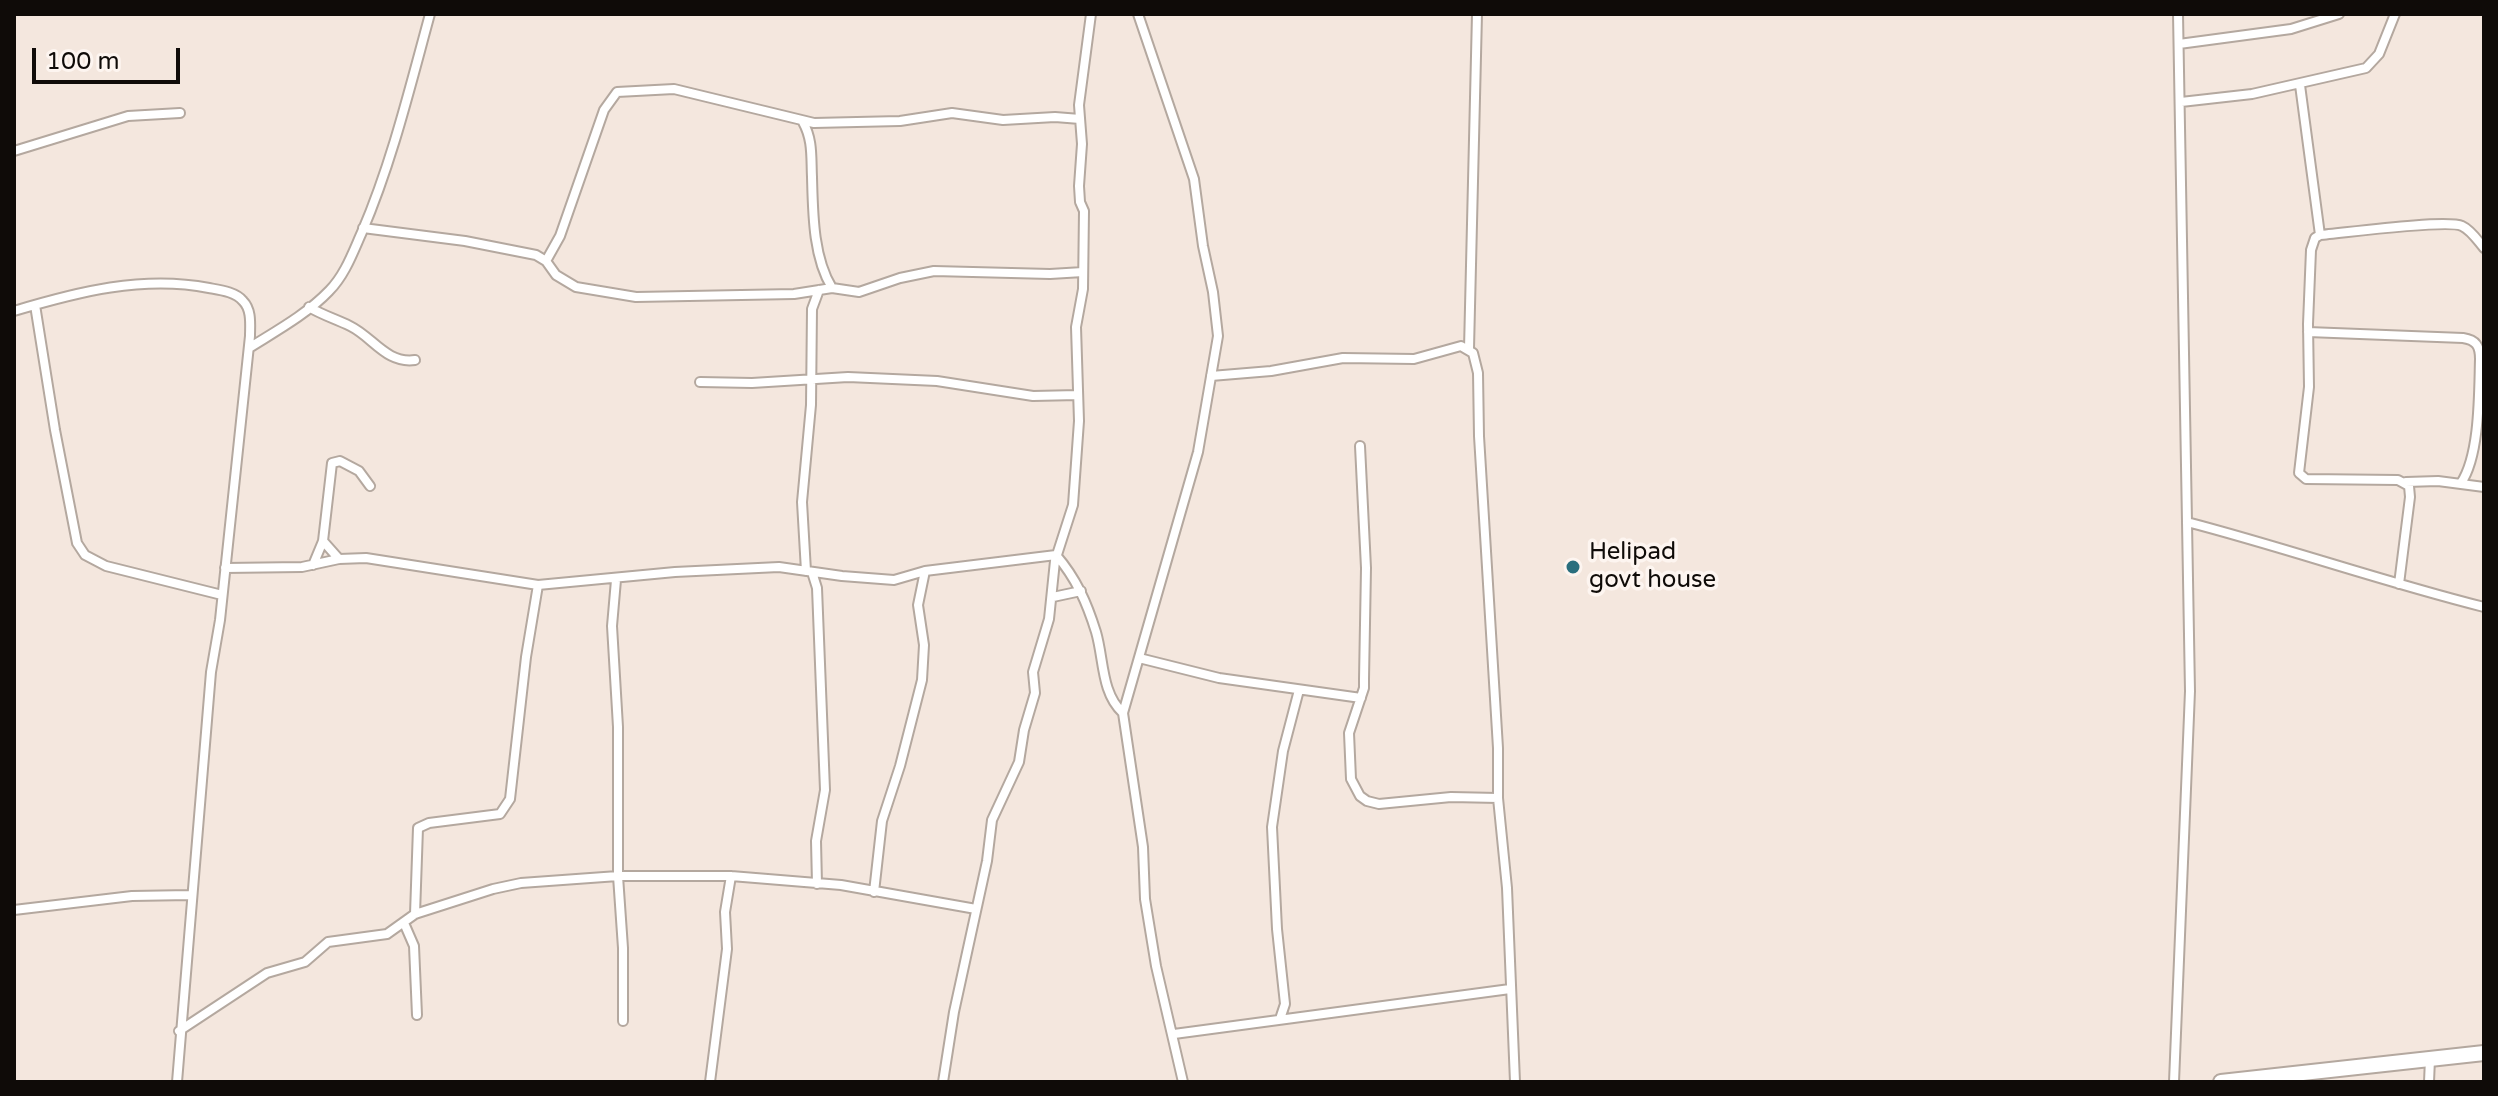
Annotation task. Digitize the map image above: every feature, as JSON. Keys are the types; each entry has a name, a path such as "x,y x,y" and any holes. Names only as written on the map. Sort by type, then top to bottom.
{"main road":[{"path":"2221,1082 2484,1053"}],"street":[{"path":"249,348 309,307 340,278 385,169 430,14"},
{"path":"943,1082 992,820 1019,762 1035,693 1035,658 1053,597 1056,555 1072,512 1075,492 1078,395 1076,327 1083,289 1084,211 1079,186 1082,144 1080,95 1091,14"},
{"path":"1138,14 1194,179 1218,336 1198,452 1123,713 1143,847 1145,899 1156,966 1183,1082"},
{"path":"1469,349 1477,14"},
{"path":"2174,1082 2190,691 2178,14"},
{"path":"2179,44 2291,29 2339,14"},
{"path":"2181,102 2252,94 2366,68 2379,54 2395,14"},
{"path":"2300,85 2320,235"},
{"path":"546,261 560,236 604,110 617,92 674,89 803,122 820,123 900,121 952,113 1003,120 1080,119"},
{"path":"14,151 128,116 180,113"},
{"path":"803,122 811,136 813,202 824,274 832,288"},
{"path":"811,136 820,123"},
{"path":"2480,486 2379,478 2306,479 2300,476 2309,387 2311,250 2315,238 2391,228 2455,225 2469,231 2484,248"},
{"path":"363,228 465,241 536,255 567,283 583,289 630,296 805,292 832,288 859,292 934,271 1083,272"},
{"path":"817,884 816,841 825,790 817,588 809,572 802,502 811,379 812,309 824,274"},
{"path":"14,311 95,290 177,283 219,289 239,297 250,317 225,568 211,672 190,895 177,1082"},
{"path":"805,292 812,309"},
{"path":"35,305 77,543 85,555 106,566 222,595"},
{"path":"309,307 362,333 391,357 415,360"},
{"path":"2308,332 2463,338 2476,343 2480,348 2479,385 2469,472 2461,483"},
{"path":"1211,376 1271,371 1343,358 1414,359 1461,346 1475,356 1498,748 1498,798 1507,888 1515,1082"},
{"path":"700,382 752,383 848,377 937,381 1033,396 1078,395"},
{"path":"1360,446 1366,568 1364,679 1349,733 1348,758 1355,790 1364,800 1379,804 1451,797 1498,798"},
{"path":"313,565 323,541 332,463 340,461 353,466 370,486"},
{"path":"2469,472 2480,486"},
{"path":"2399,584 2410,497 2406,482"},
{"path":"2187,522 2484,607"},
{"path":"323,541 339,559"},
{"path":"225,568 313,565 339,559 385,560 538,585 675,572 779,567 894,580 925,571 1056,555"},
{"path":"1056,555 1069,569 1081,591 1097,635 1111,699 1123,713"},
{"path":"874,892 882,821 922,680 924,645 918,605 925,571"},
{"path":"616,580 612,626 618,727 618,876 623,948 623,1021"},
{"path":"415,914 418,828 429,823 500,814 510,799 526,657 538,585"},
{"path":"1053,597 1081,591"},
{"path":"1139,658 1219,678 1361,698"},
{"path":"1280,1019 1285,1004 1277,929 1272,827 1283,751 1299,690"},
{"path":"179,1031 267,973 305,962 328,942 376,937 415,914 521,883 618,876 731,876 817,884 976,909"},
{"path":"710,1082 727,949 725,912 731,876"},
{"path":"14,910 132,896 190,895"},
{"path":"404,923 414,946 417,1015"},
{"path":"1174,1034 1510,989"},
{"path":"1285,1004 1298,1017"},
{"path":"2429,1082 2430,1059"}],"place":[{"name":"Helipad govt house","path":"1573,567"}]}
